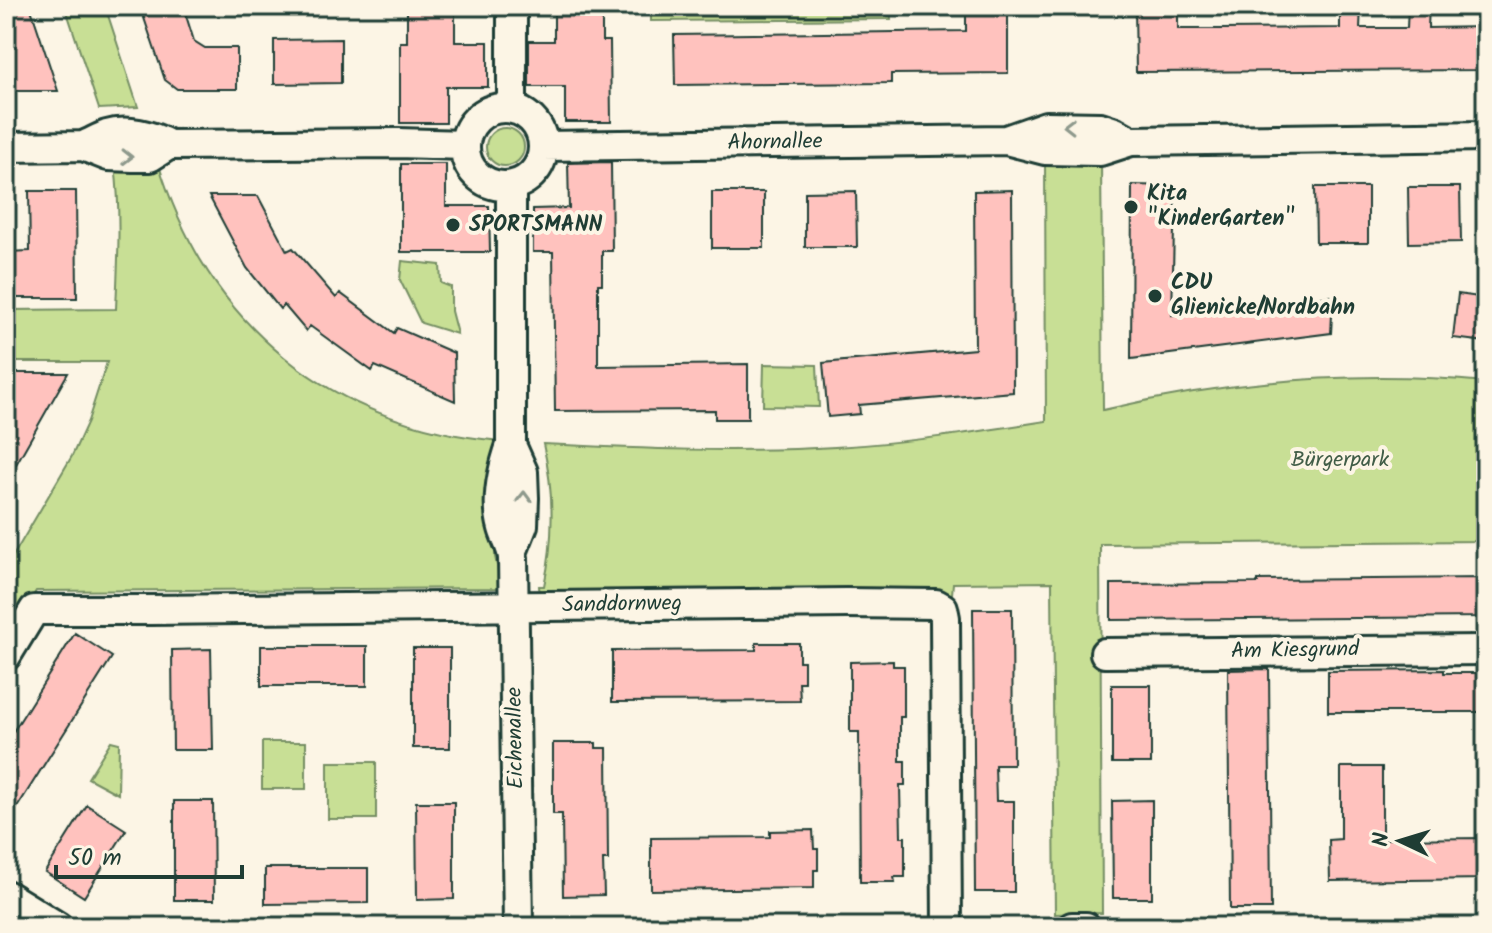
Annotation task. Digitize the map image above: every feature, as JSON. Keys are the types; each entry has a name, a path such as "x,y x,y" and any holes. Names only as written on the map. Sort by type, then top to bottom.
{"street":[{"path":"512,6 512,108"},
{"path":"495,108 512,108 535,121 542,133 542,160 524,182 511,186 493,185 478,177 467,162 464,145 469,128 480,115 495,108"},
{"name":"Ahornallee","path":"544,146 1006,140 1046,126 1100,127 1131,141 1486,136"},
{"path":"6,147 83,146 108,156 150,157 169,145 464,145"},
{"name":"Eichenallee","path":"511,186 511,445 502,471 500,497 502,526 513,550 518,927"},
{"name":"Sanddornweg","path":"6,656 34,610 936,604 943,608 945,618 947,927"},
{"name":"Am Kiesgrund","path":"1105,653 1486,650"},
{"path":"6,895 58,927"},
{"path":"1072,927 1086,927"}],"green space":[{"path":"65,6 105,6 138,107 99,109"},
{"path":"651,6 890,6 891,19 651,21"},
{"path":"505,128 518,134 524,147 518,160 505,166 492,160 486,147 492,134"},
{"name":"Bürgerpark","path":"1045,157 1101,157 1103,410 1198,391 1294,380 1390,377 1486,382 1486,541 1100,544 1102,913 1055,914 1052,582 953,583 952,594 540,597 539,586 544,586 551,533 551,497 543,444 689,450 799,449 915,440 1046,421"},
{"path":"158,162 180,220 208,272 243,318 284,357 331,389 383,414 439,431 501,441 495,474 495,557 502,588 36,591 6,640 6,568 72,456 88,421 107,362 6,362 6,310 116,309 118,219 115,165"},
{"path":"402,261 440,265 441,283 451,287 451,311 457,334 421,323 400,280"},
{"path":"764,364 817,365 819,407 763,406"},
{"path":"111,741 119,743 118,794 88,778"},
{"path":"262,742 306,742 306,789 262,789"},
{"path":"328,762 376,762 376,819 328,819"}],"building":[{"path":"6,6 30,6 58,91 6,91"},
{"path":"140,6 183,6 194,41 205,48 237,48 237,89 177,89 165,80"},
{"path":"407,6 455,6 455,42 488,42 488,87 446,87 446,123 400,123 400,42 407,42"},
{"path":"554,6 602,6 602,41 610,41 611,122 565,122 565,87 529,87 529,41 554,41"},
{"path":"966,6 1008,6 1008,73 891,74 891,83 675,85 674,35 966,31"},
{"path":"1135,6 1178,6 1178,29 1223,29 1340,28 1340,6 1361,6 1360,28 1407,28 1408,6 1429,6 1428,28 1486,27 1486,70 1136,72"},
{"path":"341,39 341,83 274,84 274,40"},
{"path":"611,162 612,251 602,251 602,284 598,284 598,366 748,364 748,419 715,419 715,410 555,411 553,252 533,252 533,209 569,208 568,163"},
{"path":"401,164 446,164 446,206 489,206 490,252 401,252"},
{"path":"1132,185 1175,186 1172,315 1333,296 1331,333 1131,359"},
{"path":"1315,187 1368,187 1368,243 1316,243"},
{"path":"1408,187 1460,187 1461,242 1409,243"},
{"path":"1012,190 1013,392 859,405 860,414 828,417 823,363 975,349 974,191"},
{"path":"29,191 76,191 77,298 6,298 6,252 30,251"},
{"path":"856,191 857,247 805,247 805,192"},
{"path":"712,192 764,192 764,248 712,248"},
{"path":"209,196 258,196 287,251 293,248 336,298 340,293 394,333 397,328 454,353 455,401 375,366 372,371 310,326 306,331 284,305 280,309 247,268"},
{"path":"1458,294 1486,298 1486,342 1453,338"},
{"path":"6,373 68,373 6,482"},
{"path":"1485,578 1486,617 1111,620 1111,584"},
{"path":"973,609 1012,609 1013,765 995,765 996,801 1014,801 1014,892 975,892"},
{"path":"75,633 112,657 6,825 6,743"},
{"path":"756,643 799,643 799,661 804,661 804,682 799,682 800,701 612,702 612,651 756,650"},
{"path":"261,646 367,646 367,686 261,686"},
{"path":"413,648 450,648 450,748 413,748"},
{"path":"211,649 213,750 173,750 172,650"},
{"path":"893,661 893,666 904,666 900,761 905,761 905,785 900,785 905,877 894,877 895,882 860,882 859,732 850,732 850,662"},
{"path":"1269,669 1271,909 1230,909 1228,670"},
{"path":"1444,670 1444,673 1486,673 1486,712 1328,712 1328,671"},
{"path":"1112,685 1151,685 1151,763 1112,763"},
{"path":"553,743 596,743 596,748 607,748 608,860 603,860 604,895 563,896 562,814 553,814"},
{"path":"1341,767 1382,767 1382,839 1486,838 1486,879 1330,881 1329,840 1341,839"},
{"path":"1152,800 1152,898 1113,898 1112,801"},
{"path":"174,801 213,801 214,900 174,900"},
{"path":"416,802 454,802 454,899 417,900"},
{"path":"87,805 126,830 84,897 45,872"},
{"path":"813,830 814,849 818,849 814,888 651,890 651,838 770,837 770,831"},
{"path":"265,868 368,868 368,903 265,904"}],"place":[{"name":"Kita \"KinderGarten\"","path":"1131,207"},
{"name":"SPORTSMANN","path":"453,225"},
{"name":"CDU Glienicke/Nordbahn","path":"1155,296"}]}
